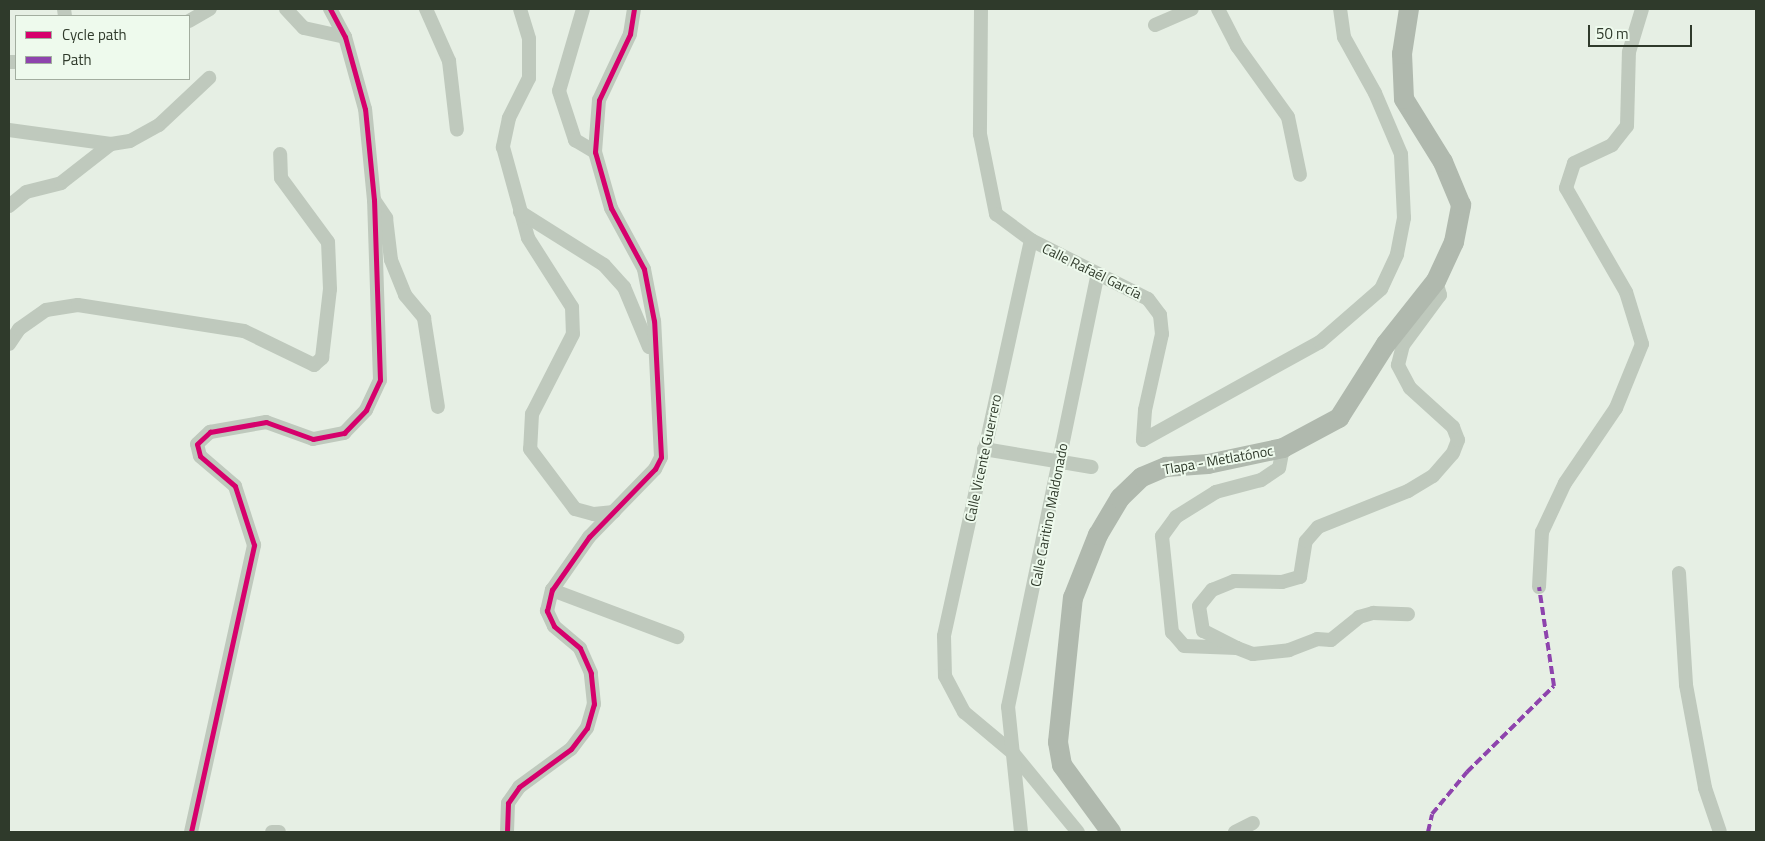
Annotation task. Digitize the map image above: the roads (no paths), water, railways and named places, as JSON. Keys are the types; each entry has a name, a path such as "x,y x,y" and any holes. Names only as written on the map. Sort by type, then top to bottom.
{"main road":[{"name":"Tlapa - Metlatónoc","path":"1111,832 1062,765 1058,742 1073,598 1098,535 1120,498 1142,477 1166,467 1208,464 1283,448 1338,418 1386,344 1436,281 1454,242 1461,205 1443,162 1404,99 1402,54 1409,9"}],"street":[{"path":"190,20 210,9"},
{"path":"286,9 304,28 345,38"},
{"path":"191,832 254,545 236,486 200,456 197,444 210,432 266,422 296,436 326,439 344,433 366,410 380,380 374,200 365,109 345,38 330,9"},
{"path":"426,9 449,61 457,130"},
{"path":"520,9 529,39 529,78 509,118 503,147 528,238 572,307 573,334 532,414 530,449 575,509 594,514 614,512"},
{"path":"583,9 559,91 575,140 595,152"},
{"path":"507,832 508,803 519,787 571,749 587,728 594,704 591,673 580,648 554,626 547,611 552,590 589,537 614,512 660,457 654,362 654,321 644,269 611,208 595,152 594,122 599,100 630,34 634,9"},
{"name":"Calle Rafaél García","path":"981,9 980,134 996,214 1031,240 1097,276 1148,299 1160,315 1162,334 1145,410 1143,440 1320,342 1381,289 1398,254 1404,218 1401,154 1344,37 1340,9"},
{"path":"1155,25 1192,9"},
{"path":"1218,9 1237,46 1288,117 1300,174"},
{"path":"1539,587 1542,532 1566,483 1616,408 1642,344 1626,292 1566,188 1574,163 1612,144 1626,126 1629,52 1642,9"},
{"path":"9,130 111,144 130,141 159,125 209,78"},
{"path":"9,206 26,192 61,183 111,144"},
{"path":"9,344 19,329 46,310 78,305 244,331 314,365 322,358 330,289 328,242 281,178 280,154"},
{"path":"374,200 386,218 391,260 405,295 424,318 438,407"},
{"path":"520,212 604,265 624,287 640,318 654,362"},
{"name":"Calle Vicente Guerrero","path":"1013,754 964,712 945,676 944,636 1031,240"},
{"name":"Calle Caritino Maldonado","path":"1021,832 1008,707 1097,276"},
{"path":"1408,614 1373,613 1359,617 1341,636 1302,643 1289,650 1253,654 1203,631 1199,606 1212,590 1234,582 1282,582 1300,577 1306,541 1318,527 1408,491 1433,476 1453,453 1458,440 1453,427 1410,388 1398,365 1403,345 1440,294 1436,281"},
{"path":"1237,648 1184,646 1172,632 1162,536 1176,517 1216,492 1261,480 1279,468 1283,448"},
{"path":"984,449 1091,467"},
{"path":"1678,573 1686,685 1705,788 1720,832"},
{"path":"552,590 677,637"},
{"path":"1013,754 1078,832"},
{"path":"1235,832 1253,823"},
{"path":"272,832 278,832"}]}
